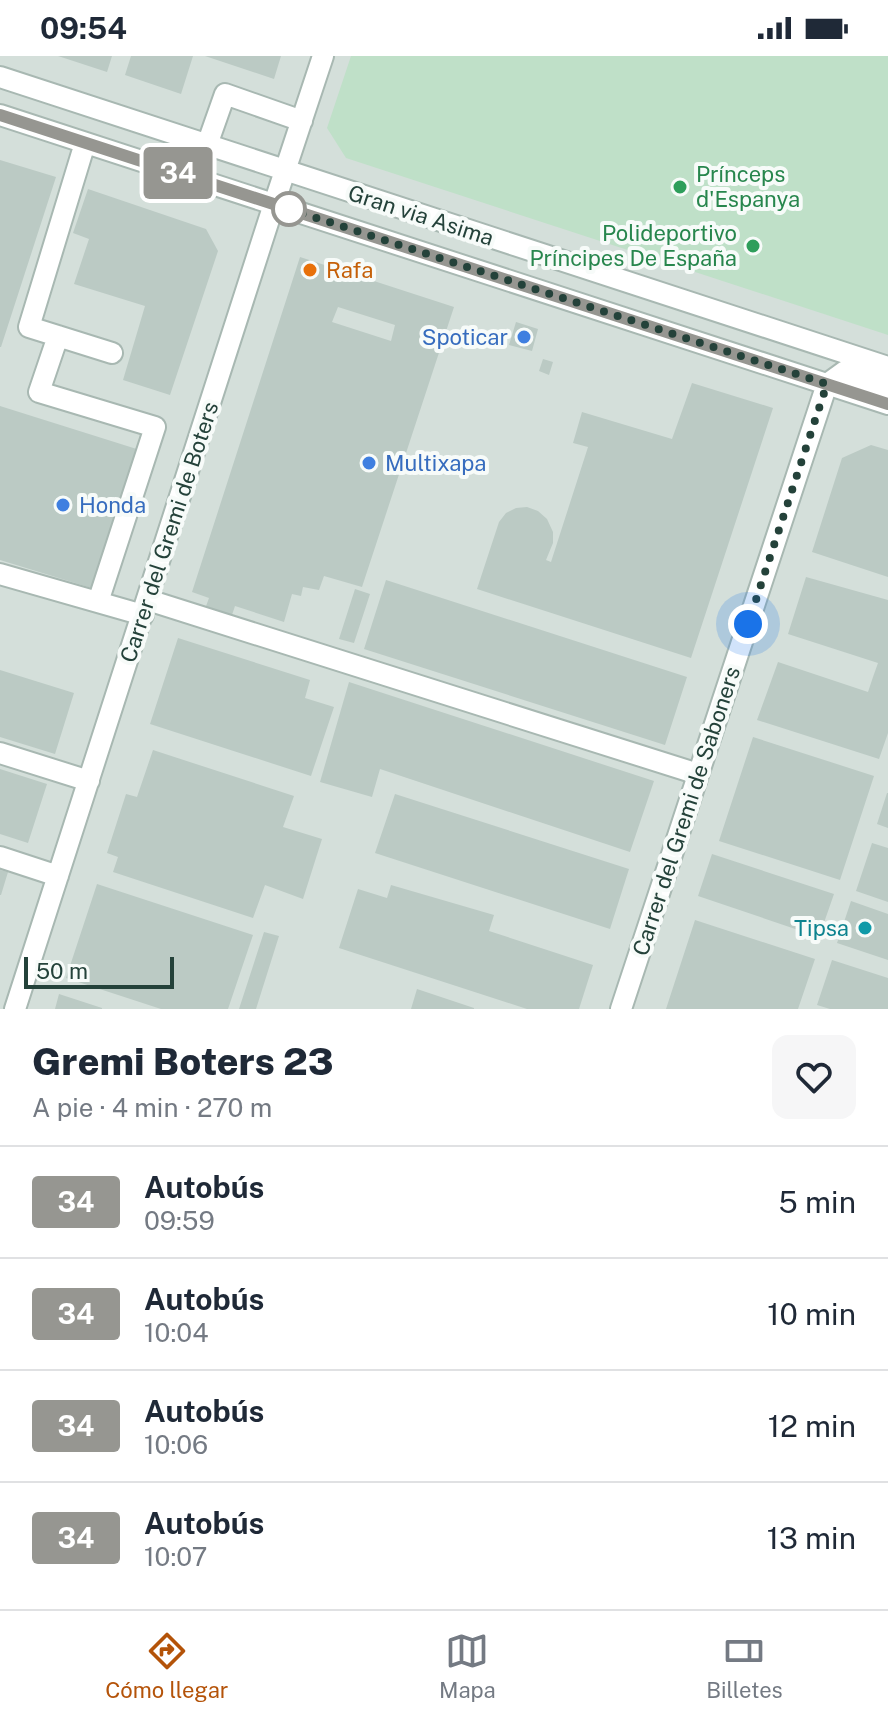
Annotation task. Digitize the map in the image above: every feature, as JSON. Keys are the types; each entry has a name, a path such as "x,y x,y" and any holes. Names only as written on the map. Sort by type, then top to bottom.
{"street":[{"name":"Carrer del Gremi de Boters","path":"15,1009 323,56"},
{"name":"Gran via Asima","path":"0,77 888,367"},
{"path":"207,145 225,94 302,121"},
{"name":"Gran via Asima","path":"0,115 888,404"},
{"path":"85,143 29,327 112,353"},
{"path":"58,336 39,392 155,427 98,602"},
{"path":"827,384 845,371 888,385"},
{"name":"Carrer del Gremi de Saboners","path":"621,1009 827,384"},
{"path":"0,574 98,602 145,607 698,774"},
{"path":"0,753 89,781"},
{"path":"0,857 58,876"}],"shaded area":[{"path":"0,56 888,56 888,1009 0,1009"}],"green space":[{"name":"Prínceps d'Espanya","path":"351,56 888,56 888,335 346,158 327,128"}],"building":[{"path":"58,56 112,56 107,72"},
{"path":"131,56 193,56 181,94 125,75"},
{"path":"205,56 281,56 274,79"},
{"path":"0,160 56,177 1,347 0,347"},
{"path":"88,189 206,229 218,251 170,395 123,380 145,306 74,284 89,239 73,233"},
{"path":"300,257 454,307 362,587 324,576 319,590 303,587 301,596 292,594 284,622 235,606 231,618 205,609 209,598 192,592","holes":["338,307 395,325 391,341 332,322"]},
{"name":"Spoticar","path":"516,322 538,329 532,351 509,345"},
{"path":"543,359 553,362 549,375 539,371"},
{"path":"692,383 773,408 691,658 477,589 499,522 506,513 516,508 527,507 547,519 553,532 553,543 546,560 551,562 588,447 573,443 582,412 672,439"},
{"name":"Honda","path":"0,406 143,451 98,590 0,560"},
{"path":"871,445 888,450 888,577 812,552 842,458"},
{"path":"806,577 888,600 888,733 879,759 757,720 778,662 868,692 878,663 788,634"},
{"path":"386,580 687,677 665,745 364,649"},
{"path":"355,589 370,594 354,643 339,639"},
{"path":"178,638 310,680 305,698 334,707 311,776 150,724"},
{"path":"0,670 74,693 55,754 0,737"},
{"path":"349,682 654,781 630,852 380,769 372,797 320,782"},
{"path":"753,737 874,776 840,880 719,841"},
{"path":"153,750 294,796 283,827 322,839 303,899 265,885 253,918 113,872 118,857 107,853 126,794 137,797"},
{"path":"0,769 47,784 28,843 0,834"},
{"path":"888,793 888,828 877,824"},
{"path":"395,794 629,869 610,929 375,853"},
{"path":"872,843 888,848 888,902 856,891"},
{"path":"712,854 834,894 819,937 698,896"},
{"path":"0,870 8,872 1,895 0,895"},
{"path":"97,884 253,935 228,1009 161,1009 66,978"},
{"path":"391,885 494,915 489,931 593,965 579,1009 527,1009 339,948 358,889 387,898"},
{"name":"Tipsa","path":"851,901 888,914 888,960 837,943"},
{"path":"695,920 815,959 798,1009 666,1009"},
{"path":"264,932 279,936 256,1009 239,1009"},
{"path":"832,960 888,978 888,1009 830,1009 817,1005"},
{"path":"417,989 474,1008 474,1009 411,1009"},
{"path":"59,994 102,1008 102,1009 55,1009"}],"bus line":[{"name":"34","path":"0,115 888,404"}],"place":[{"name":"Prínceps d'Espanya","path":"680,187"},
{"name":"Polideportivo Príncipes De España","path":"753,246"},
{"name":"Rafa","path":"310,270"},
{"name":"Spoticar","path":"524,337"},
{"name":"Multixapa","path":"369,463"},
{"name":"Honda","path":"63,505"},
{"name":"Tipsa","path":"865,928"}],"route":[{"path":"289,209 827,384 748,624"}]}
